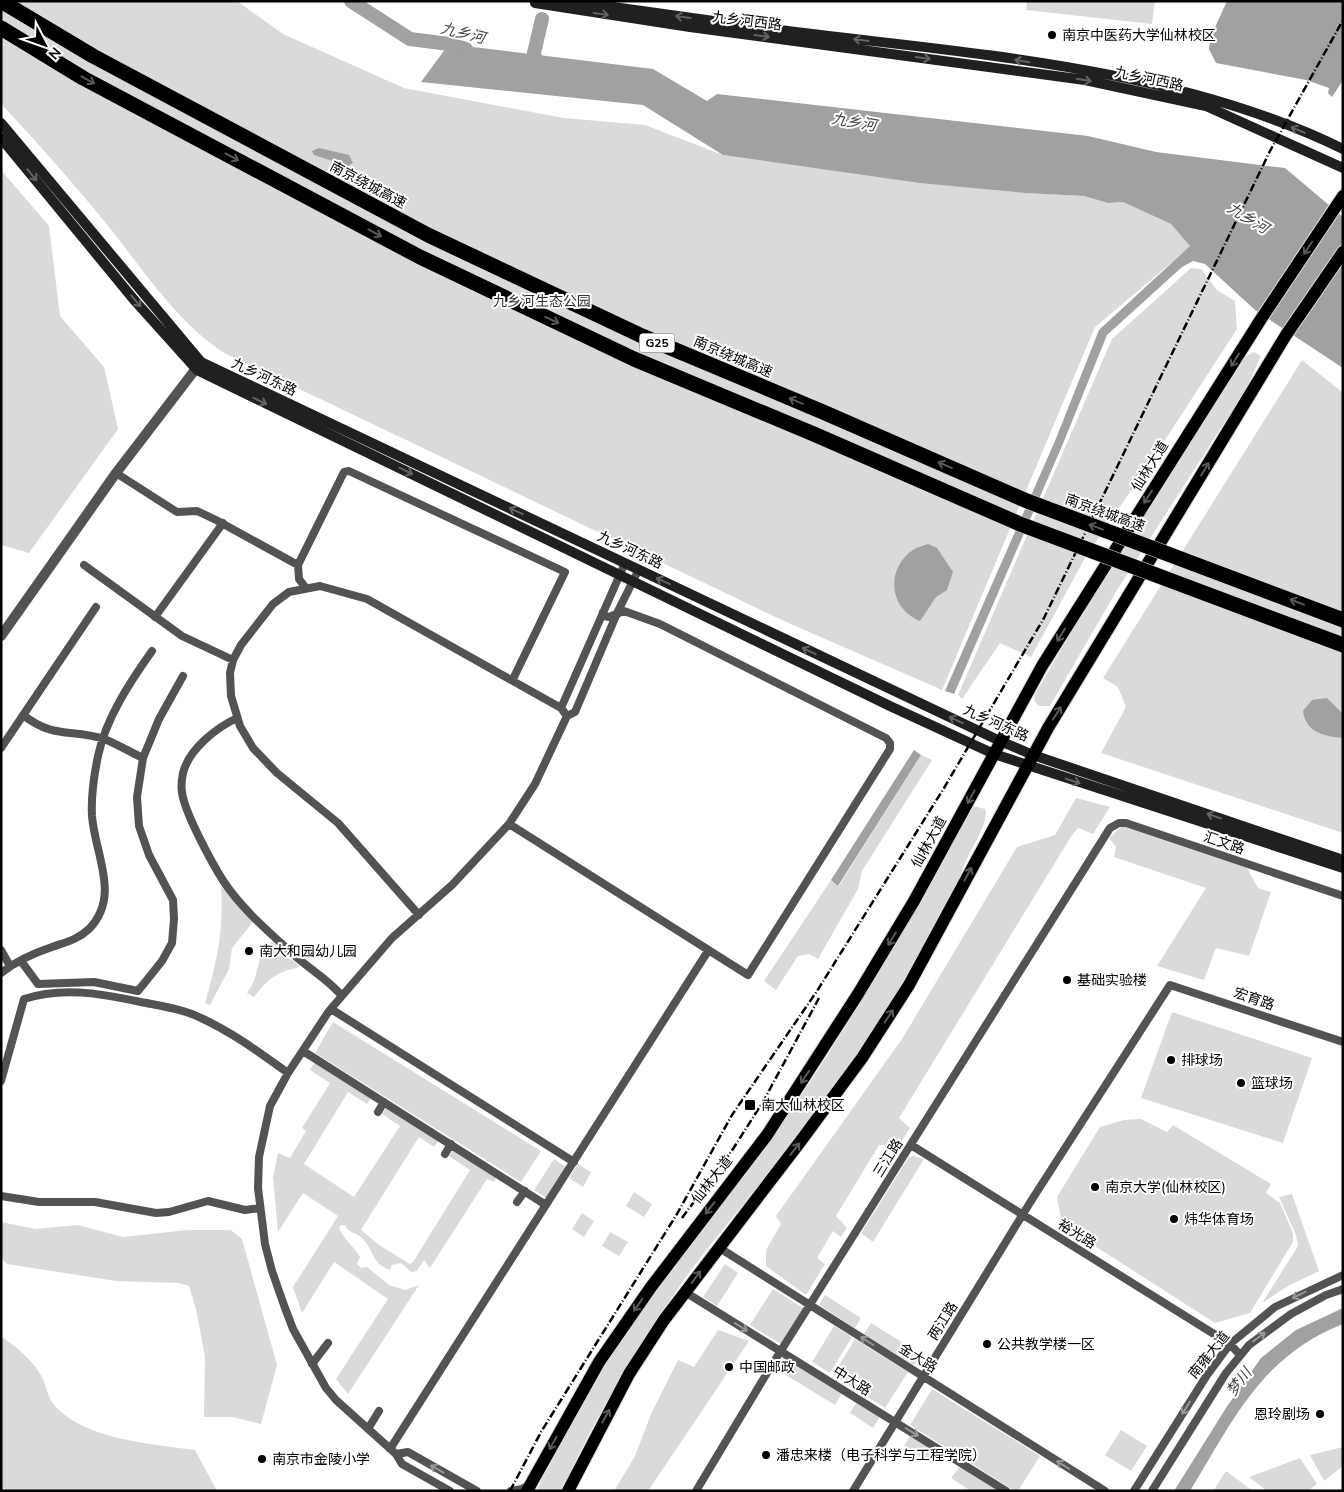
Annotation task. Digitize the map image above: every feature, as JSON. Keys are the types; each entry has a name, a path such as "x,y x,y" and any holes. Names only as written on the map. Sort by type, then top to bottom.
{"highway":[{"name":"南京绕城高速","path":"2,1 93,56 428,235 642,336 1027,501 1343,620"},
{"name":"G25","path":"1,28 83,78 420,257 634,359 816,434 1020,524 1343,645"}],"main road":[{"name":"九乡河西路","path":"1343,149 1286,125 1211,98 1086,71 960,51 577,2 535,3 690,27 1085,80 1206,106 1343,168"},
{"name":"九乡河东路","path":"1,123 199,366 639,569 1000,741 1030,760 1343,868"},
{"name":"九乡河东路","path":"1,138 135,300 199,366 892,707 994,754 1030,760 1343,860"},
{"name":"仙林大道","path":"528,1488 599,1362 650,1287 767,1135 819,1056 909,909 1042,666 1261,319 1343,196"},
{"path":"568,1491 629,1374 664,1320 840,1089 909,985 1030,760 1286,335 1343,252"}],"street":[{"path":"1,636 116,473 180,388 199,366"},
{"path":"305,587 298,579 298,565 344,472 349,471 565,572 513,679"},
{"path":"116,473 177,512 197,512 223,523 298,565"},
{"path":"155,618 223,523"},
{"path":"560,708 625,563"},
{"path":"84,565 182,636 233,660"},
{"path":"450,1491 402,1464 393,1452 336,1400 326,1388 312,1364 293,1329 272,1271 260,1208 259,1158 270,1106 288,1073 330,1009 392,938 452,885 509,824 535,784 567,716 575,712 618,611 639,569"},
{"path":"419,915 338,823 277,773 253,748 237,718 231,696 230,673 233,660 241,645 273,604 289,592 305,587 320,586 367,600 513,679 560,708 567,716"},
{"path":"1,748 96,607"},
{"path":"509,824 748,975 890,749 890,743 886,738 660,624 624,610 618,611 609,617 605,616 603,612"},
{"path":"1,973 10,966 52,947 72,942 90,928 106,898 104,871 96,843 92,816 98,755 103,739 133,678 152,651"},
{"path":"21,961 38,984 94,982 138,991 162,961 172,943 173,900 149,855 139,826 137,797 143,758 159,719 184,676"},
{"path":"23,715 36,725 58,733 103,739 143,758"},
{"path":"237,718 219,726 205,738 183,772 182,793 191,818 224,882 294,956 332,984 342,996"},
{"name":"汇文路","path":"1103,839 1110,828 1119,823 1126,823 1343,896"},
{"name":"三江路","path":"696,1491 810,1305 1103,839"},
{"path":"1,950 10,966"},
{"path":"393,1452 546,1205 708,951"},
{"name":"宏育路","path":"1031,1200 1170,985 1343,1042"},
{"path":"1,1081 24,999 42,994 68,991 113,996 162,1006 200,1017 248,1045 288,1073"},
{"path":"330,1009 574,1162"},
{"path":"303,1051 546,1205"},
{"path":"378,1112 384,1102"},
{"path":"444,1154 451,1144"},
{"name":"裕光路","path":"911,1146 1230,1344 1240,1355"},
{"path":"517,1202 525,1191"},
{"path":"1,1196 39,1202 95,1202 156,1213 169,1212 208,1201 245,1210 260,1208"},
{"name":"两江路","path":"853,1491 1031,1200"},
{"name":"金大路","path":"718,1247 1104,1491"},
{"path":"1340,1276 1342,1289"},
{"name":"南雍大道","path":"1134,1491 1207,1375 1230,1344 1254,1322 1276,1307 1340,1276"},
{"name":"南雍大道","path":"1152,1491 1240,1355 1259,1336 1291,1314 1326,1295 1342,1289"},
{"name":"中大路","path":"685,1292 1006,1491"},
{"path":"312,1364 328,1343"},
{"path":"368,1429 379,1411"},
{"path":"393,1452 408,1452 477,1491"},
{"path":"511,1491 528,1488"}],"green space":[{"name":"九乡河生态公园","path":"1,1 237,1 283,34 404,88 564,118 645,125 723,155 920,182 1025,193 1084,196 1108,203 1123,202 1171,224 1191,246 1095,327 942,690 784,621 224,353 176,311 83,196 1,104"},
{"path":"1027,1 1155,1 1152,24 1026,10"},
{"path":"1,170 49,226 60,316 104,367 118,429 29,553 1,545"},
{"path":"1191,268 1201,269 1217,290 1235,301 1237,329 1154,457 1086,556 1031,657 1000,643 962,699 958,695 1112,339"},
{"path":"1254,352 1261,356 1246,389 1117,590 1050,706 1039,706 1035,702 1034,696 1101,581 1246,356"},
{"path":"1302,360 1342,392 1343,396 1343,833 1101,753 1126,707 1118,687 1103,678"},
{"path":"921,755 932,760 862,871 858,889 818,959 809,954 798,956 776,990 764,981 831,880 839,886"},
{"path":"1076,798 1110,807 1093,834 1078,828 1072,835 899,1118 910,1128 897,1149 890,1145 879,1145 836,1216 847,1228 841,1237 833,1231 817,1258 825,1264 806,1295 766,1266 766,1250 781,1224 776,1216 902,1039 1017,847 1055,835"},
{"path":"973,806 985,809 986,814 983,827 966,861 956,887 933,930 872,1031 803,1129 676,1291 600,1413 561,1491 536,1491 604,1365 651,1293 774,1135 828,1055 902,932"},
{"path":"1122,826 1247,868 1258,888 1271,892 1249,956 1216,948 1204,980 1157,966 1206,888 1114,857 1116,847 1109,838"},
{"path":"221,886 253,922 232,948 229,969 210,1005 205,1003 219,946 222,902"},
{"path":"272,941 300,967 285,971 274,977 254,997 247,993 254,981 261,955"},
{"name":"篮球场","path":"1172,1012 1312,1058 1283,1143 1141,1098"},
{"path":"333,1022 541,1151 521,1182 315,1053"},
{"path":"315,1061 372,1097 367,1104 348,1092 304,1164 354,1197 400,1126 382,1114 387,1107 439,1140 434,1147 419,1137 361,1230 379,1245 410,1264 413,1262 470,1170 449,1156 454,1149 497,1177 494,1182 487,1179 430,1268 424,1260 417,1271 411,1272 401,1263 392,1265 390,1270 379,1264 364,1240 345,1225 341,1225 339,1228 341,1232 360,1257 357,1264 361,1268 367,1267 389,1285 405,1290 419,1285 348,1394 336,1379 388,1299 334,1262 302,1313 293,1287 338,1216 303,1193 278,1232 273,1177 278,1153 290,1158 306,1131 302,1128 330,1083 310,1070"},
{"name":"炜华体育场","path":"1141,1119 1167,1132 1173,1125 1271,1184 1266,1193 1280,1203 1293,1233 1293,1242 1250,1313 1215,1323 1062,1225 1057,1197 1100,1127 1124,1120"},
{"path":"913,1156 924,1159 873,1242 861,1233 909,1157"},
{"path":"554,1159 566,1167 546,1198 534,1190"},
{"path":"578,1164 591,1172 583,1187 569,1178"},
{"path":"634,1192 652,1204 644,1217 626,1206"},
{"path":"1292,1194 1319,1271 1288,1286 1262,1303 1298,1246 1296,1235 1279,1197"},
{"path":"582,1213 594,1221 584,1237 572,1229"},
{"path":"1,1222 36,1229 78,1225 123,1237 187,1230 231,1230 242,1239 277,1365 261,1424 233,1417 204,1417 205,1357 196,1309 189,1286 179,1283 116,1281 7,1264 1,1258"},
{"path":"610,1232 628,1242 619,1256 602,1246"},
{"path":"725,1264 738,1273 717,1306 703,1297"},
{"path":"773,1289 803,1308 781,1344 750,1325"},
{"path":"825,1295 861,1318 855,1328 819,1305"},
{"path":"871,1323 921,1354 914,1365 864,1334"},
{"path":"834,1326 852,1337 830,1373 812,1362"},
{"path":"718,1330 749,1341 648,1491 614,1491 635,1456 651,1414 678,1360 694,1367"},
{"path":"1,1336 29,1359 42,1377 52,1402 67,1417 83,1426 120,1438 195,1450 217,1491 1,1491"},
{"path":"855,1339 908,1372 885,1408 833,1375"},
{"path":"783,1357 842,1393 835,1405 776,1369"},
{"path":"932,1389 1040,1456 1018,1491 1015,1491 910,1425"},
{"path":"857,1402 880,1417 873,1428 850,1413"},
{"path":"1121,1430 1147,1446 1131,1471 1105,1455"},
{"path":"910,1436 937,1452 930,1463 904,1446"},
{"path":"1343,1447 1343,1466 1324,1481 1310,1455"},
{"path":"1300,1458 1317,1484 1308,1491 1267,1491 1249,1477"},
{"path":"960,1466 999,1491 971,1491 951,1478"},
{"path":"1226,1471 1253,1491 1213,1491"}],"water":[{"path":"1227,1 1343,1 1343,80 1332,97 1328,93 1329,88 1306,80 1216,63 1209,49 1211,36"},
{"path":"449,44 653,69 707,101 717,94 1088,136 1156,152 1285,168 1343,217 1343,368 1255,310 1205,264 1193,261 1182,267 1107,335 1062,446 954,694 945,691 1055,441 1099,330 1190,246 1171,224 1123,202 1108,203 1084,196 1025,193 920,183 723,155 643,105 421,82"},
{"path":"319,148 349,155 353,163 348,166 314,155 312,151"},
{"path":"928,544 937,548 953,572 947,590 936,597 920,621 909,615 902,607 894,587 895,577 898,567 904,558 915,549"},
{"path":"1327,698 1343,714 1343,738 1317,732 1312,729 1305,718 1303,711 1312,700"},
{"path":"914,750 921,755 838,886 831,880"},
{"path":"1343,1308 1343,1324 1315,1337 1291,1354 1270,1372 1252,1393 1190,1491 1174,1491 1226,1408 1261,1358 1296,1330"}],"waterway":[{"name":"九乡河","path":"351,1 410,39 449,44 466,49"},
{"path":"538,70 534,53 542,19"}],"railway":[{"path":"510,1491 541,1432 677,1214 732,1115 817,991 944,788 1044,618 1270,151 1343,20"},
{"path":"682,1218 733,1149 764,1100 819,998"}],"place":[{"name":"南京中医药大学仙林校区","path":"1052,35"},
{"name":"南大和园幼儿园","path":"249,951"},
{"name":"基础实验楼","path":"1067,980"},
{"name":"排球场","path":"1171,1060"},
{"name":"篮球场","path":"1241,1083"},
{"name":"南大仙林校区","path":"750,1105"},
{"name":"南京大学(仙林校区)","path":"1095,1187"},
{"name":"炜华体育场","path":"1174,1219"},
{"name":"公共教学楼一区","path":"987,1344"},
{"name":"中国邮政","path":"729,1367"},
{"name":"恩玲剧场","path":"1320,1414"},
{"name":"潘忠来楼（电子科学与工程学院）","path":"766,1455"},
{"name":"南京市金陵小学","path":"262,1459"}],"water label":[{"name":"梦川","path":"1239,1382"}]}
